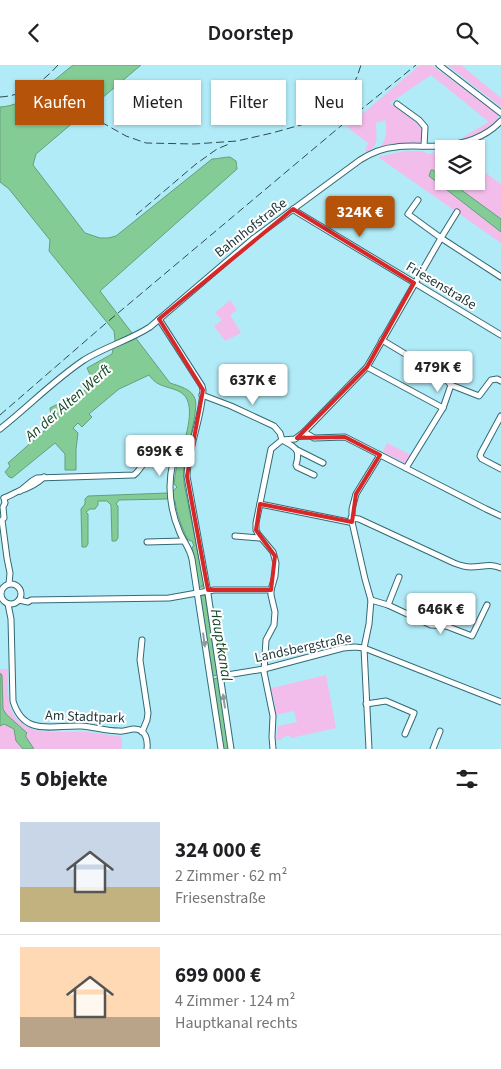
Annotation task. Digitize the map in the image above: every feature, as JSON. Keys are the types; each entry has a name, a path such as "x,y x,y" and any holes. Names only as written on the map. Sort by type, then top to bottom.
{"street":[{"path":"439,65 501,113"},
{"path":"396,104 419,120 425,127 424,146"},
{"name":"Bahnhofstraße","path":"0,429 85,360 140,333 159,319 254,238 360,160 381,150 397,147 447,145 466,142 486,134 501,121"},
{"path":"418,200 408,214 440,238 501,277"},
{"name":"Friesenstraße","path":"293,209 501,335"},
{"path":"273,749 273,716 264,669 266,640 274,625 275,612 271,595 275,576 275,557 269,547 259,537 256,530 271,449 282,440 295,439 304,432 367,367 440,238 457,212"},
{"path":"159,319 202,386 202,395 187,465 187,476 221,749"},
{"path":"382,340 445,377 451,385 479,396 491,380 501,381"},
{"path":"367,367 443,409"},
{"path":"406,468 443,409 451,385"},
{"path":"202,395 231,406 274,427 280,433 282,440 297,450 324,463"},
{"path":"501,416 480,456 501,469"},
{"path":"304,432 314,438 345,437 501,516"},
{"path":"297,450 297,467 314,475"},
{"path":"369,749 364,648 371,600 352,520 352,509 356,494 380,455"},
{"path":"12,585 1,519 4,518 2,507 5,503 2,496 20,491 37,478 134,475 139,471 143,463 165,460 173,462 169,487 172,512 190,553 202,591 221,675 231,749"},
{"path":"260,504 349,522 358,519 463,567 486,565 501,568"},
{"path":"235,535 259,537"},
{"path":"147,542 184,541"},
{"path":"388,605 399,577"},
{"path":"20,597 19,589 12,585 2,588 1,593 4,601 20,597 31,600 169,598 202,591 272,589"},
{"path":"371,600 388,605 431,625 446,626 472,635 487,605"},
{"name":"Am Stadtpark","path":"4,601 11,619 13,701 19,716 31,724 39,726 82,726 119,731 136,729 142,731 145,735 147,749"},
{"path":"446,626 456,605"},
{"path":"142,640 140,660 148,713 142,731"},
{"name":"Landsbergstraße","path":"221,675 264,669 355,647 364,648 501,702"},
{"path":"366,704 386,701 414,713 405,733"},
{"path":"433,749 440,731"}],"highlighted area":[{"path":"293,209 414,283 367,367 297,438 345,437 380,455 356,494 352,522 260,504 256,530 275,556 271,590 208,590 187,476 203,390 159,319"}],"shaded area":[{"path":"420,65 431,65 495,111 498,115 498,120 483,132 465,140 463,137 489,122 431,75 390,103 424,128 421,142 416,144 396,144 379,148 384,142 386,135 385,120 376,123 377,136 375,144 366,152 368,143 347,127 349,125 362,125 362,114"},
{"path":"447,65 461,65 501,98 501,107"},
{"path":"405,151 423,151 428,154 435,152 435,171 433,170 429,176 435,181 435,190 447,190 501,232 501,243 378,157"},
{"path":"485,172 501,184 501,219 461,190 485,190"},
{"path":"230,300 237,310 230,315 241,333 225,341 214,326 222,320 215,313"},
{"path":"387,443 411,455 406,464 383,452"},
{"path":"0,669 8,669 8,693 11,710 21,723 48,732 87,732 122,737 122,749 0,749"},
{"path":"326,675 336,728 291,738 289,735 281,738 282,740 276,739 278,726 297,722 294,711 275,715 272,693 269,693 268,689"}],"water":[{"path":"73,65 141,65 123,80 114,80 114,88 104,96 104,80 54,80"},
{"name":"An der Alten Werft","path":"15,104 15,125 70,125 36,154 33,165 85,233 100,238 116,236 212,159 230,157 236,161 237,169 100,291 170,383 188,390 195,399 194,421 184,464 184,483 204,584 203,587 198,585 192,547 194,546 192,541 188,540 182,526 172,492 177,487 174,484 176,469 186,436 189,417 187,400 180,392 157,383 149,375 119,389 89,414 92,417 82,427 78,423 73,428 78,433 76,470 65,470 65,454 55,443 12,478 5,472 10,466 8,463 52,424 50,408 95,385 87,368 112,354 115,340 114,331 49,251 50,240 9,189 0,182 0,107"},
{"path":"431,170 435,171 435,181 429,176"},
{"path":"447,190 461,190 501,219 501,232"},
{"path":"168,493 167,499 119,500 116,504 118,506 118,538 116,541 112,541 111,505 107,501 98,501 95,509 90,509 86,512 88,514 88,544 86,547 82,547 81,509 88,496"},
{"path":"205,595 218,675 213,676 200,596"},
{"path":"0,673 2,675 3,709 27,733 26,737 34,749 23,749 16,741 14,729 4,724 0,726"},
{"path":"218,678 229,749 223,749 213,679"}],"railway":[{"path":"0,97 25,91 46,77 58,65"},
{"path":"104,124 126,136 146,143 194,144 237,141 315,121 329,113 349,93 361,65"},
{"path":"0,415 105,324 416,65"},
{"path":"136,215 196,164 217,149 229,144"}],"water label":[{"name":"Hauptkanal","path":"221,645"}]}
